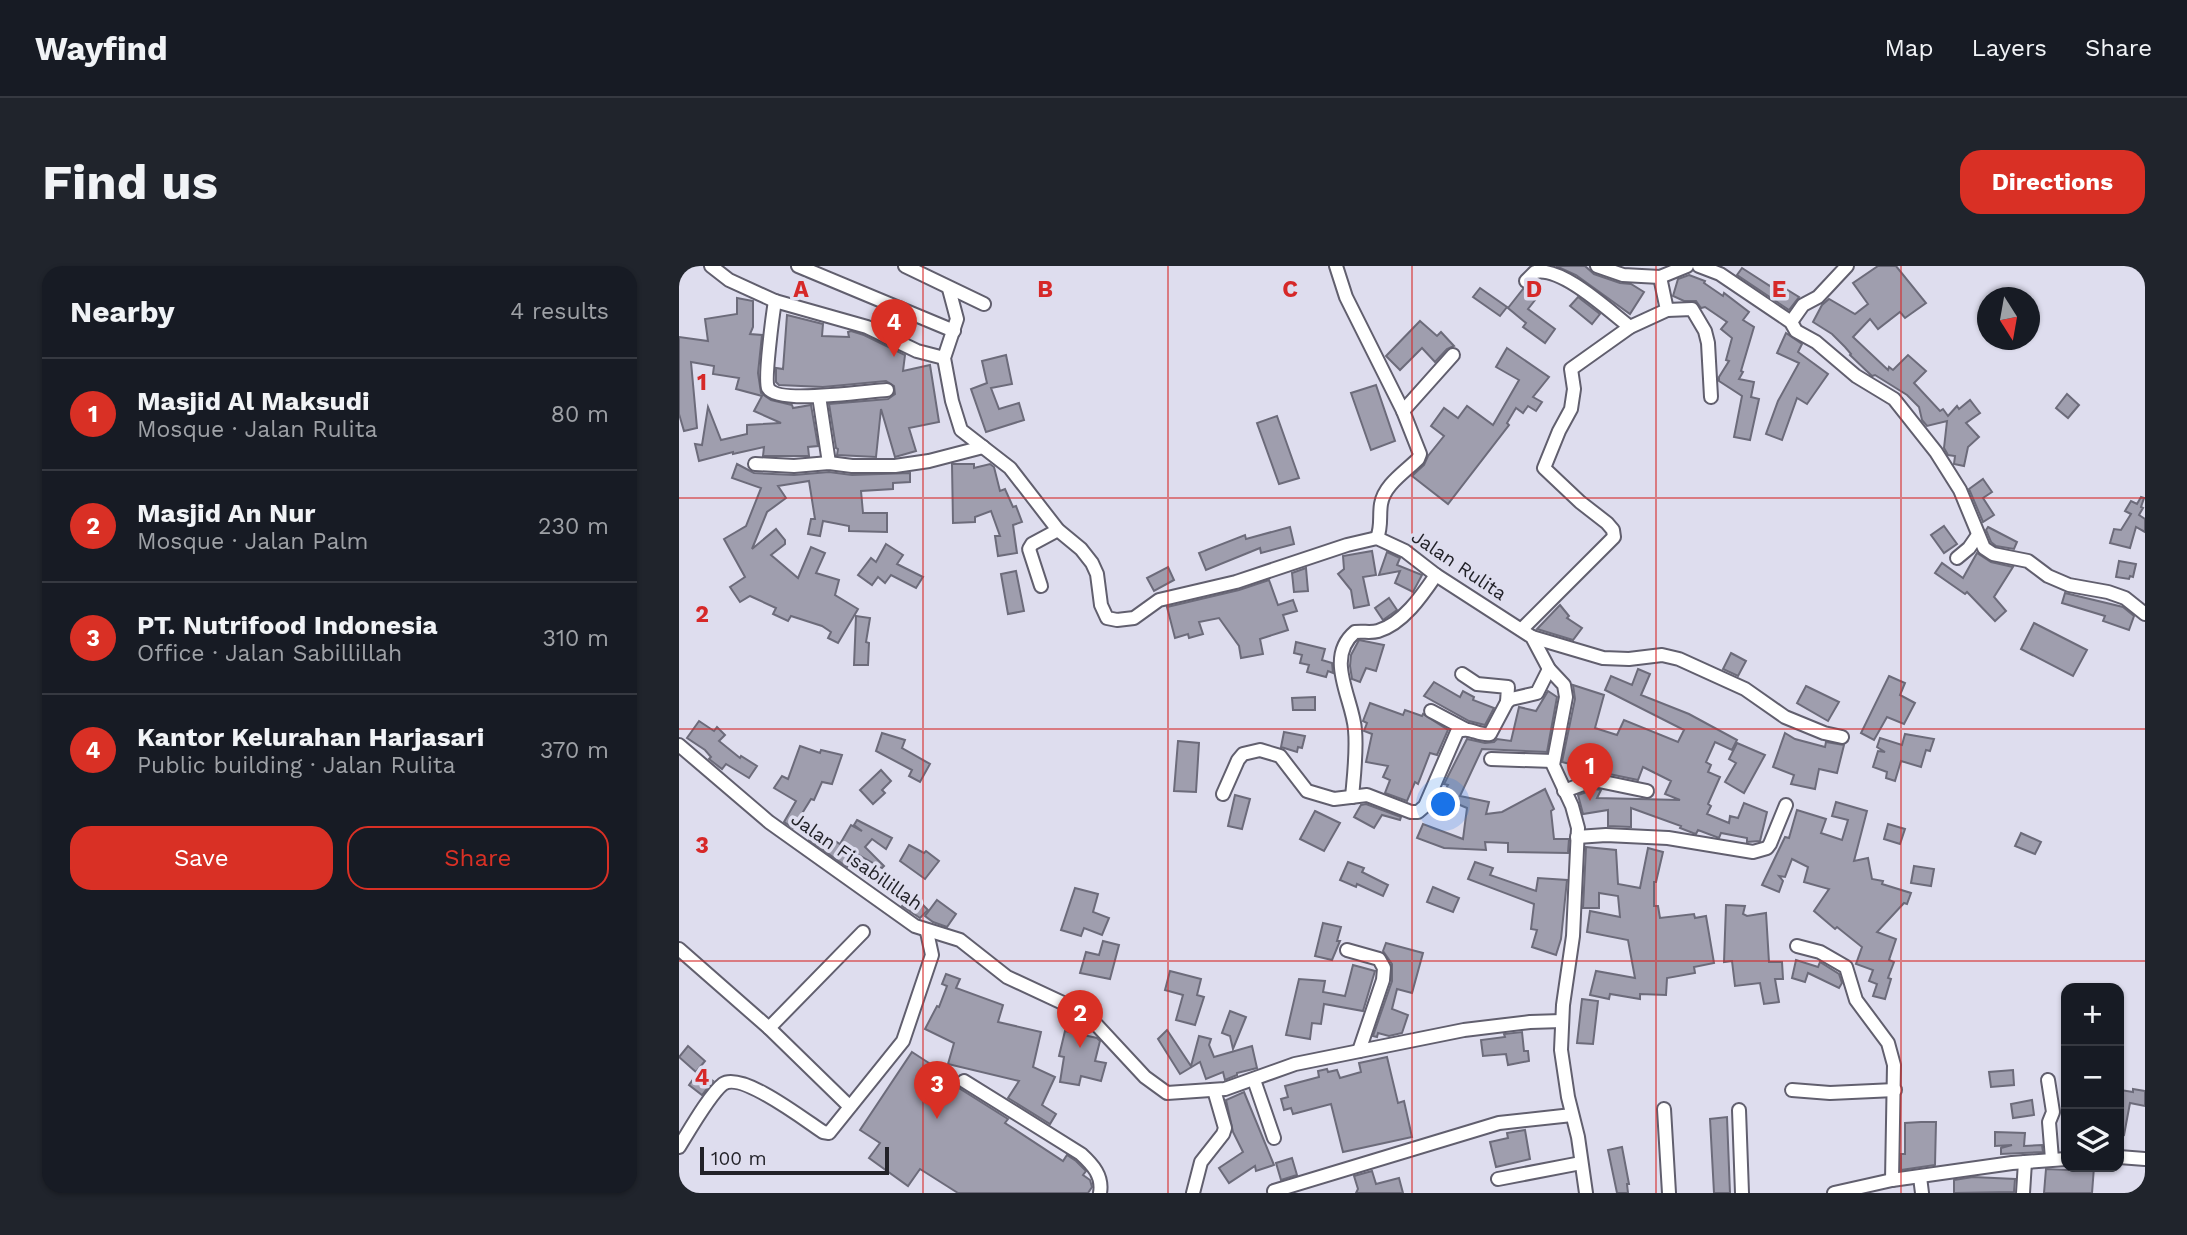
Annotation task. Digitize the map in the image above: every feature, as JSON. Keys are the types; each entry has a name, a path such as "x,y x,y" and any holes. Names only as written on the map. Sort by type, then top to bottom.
{"street":[{"path":"711,266 729,280 775,301 867,327 917,351 944,358"},
{"path":"798,266 954,331"},
{"path":"905,266 984,304"},
{"path":"949,289 957,319 944,358 961,430 1010,468 1058,530 1081,549 1097,574 1098,592 1107,618 1117,620 1135,618 1154,603 1166,598 1236,582 1347,545 1377,538 1381,530 1380,507 1385,493 1418,460 1420,454 1403,411 1346,297 1336,266"},
{"path":"1597,266 1623,275 1660,277 1686,266"},
{"path":"1699,266 1720,274 1791,322 1796,331 1816,342 1856,376 1894,399 1936,452 1960,490 1984,548 1993,554 2028,561 2047,576 2069,585 2120,596 2145,614"},
{"path":"1791,322 1803,305 1818,297 1847,266"},
{"path":"1526,281 1535,272 1547,271 1574,285 1630,327"},
{"path":"1660,277 1667,310"},
{"path":"775,301 768,388 790,396 887,390"},
{"path":"1711,397 1705,331 1692,309 1667,310 1630,327 1571,369 1574,390 1571,409 1544,468 1607,523 1613,530 1613,537 1527,633 1603,658 1662,656 1679,659 1745,689 1785,717 1824,733 1842,737"},
{"path":"1403,411 1453,355"},
{"path":"820,396 829,463"},
{"path":"755,464 903,465 983,447"},
{"path":"1041,586 1029,549 1032,544 1058,530"},
{"path":"1957,558 1969,548 1978,535"},
{"name":"Jalan Rulita","path":"1377,538 1405,551 1436,575 1527,633 1549,669 1564,685 1566,697 1553,761"},
{"path":"1352,797 1356,733 1353,712 1340,669 1347,640 1355,632 1374,632 1388,626 1423,594 1436,575"},
{"path":"1507,702 1537,693 1549,669"},
{"path":"1431,711 1465,729 1484,735 1490,734 1507,702 1508,687 1477,684 1462,674"},
{"path":"1223,794 1243,754 1260,750 1280,756 1307,791 1334,799 1367,795 1411,812 1418,812 1425,806 1455,734 1465,729"},
{"name":"Jalan Fisabilillah","path":"679,746 798,843 927,932 932,955 903,1041 826,1134 755,1088 731,1081 723,1084 715,1093 679,1147"},
{"path":"1491,759 1553,761 1574,813 1577,837 1573,936 1562,1021 1563,1070 1586,1193"},
{"path":"1564,791 1594,780 1647,791"},
{"path":"1577,837 1659,837 1753,852 1767,848 1770,844 1786,805"},
{"path":"769,1028 863,932"},
{"path":"927,932 960,940 1007,976 1080,1011 1092,1020 1153,1085 1167,1093 1225,1089 1295,1064 1464,1030 1562,1021"},
{"path":"1797,946 1820,952 1846,967 1856,1000 1888,1043 1894,1065 1895,1090 1892,1180"},
{"path":"679,949 851,1105"},
{"path":"1347,950 1379,959 1384,968 1381,987 1359,1051"},
{"path":"1254,1080 1274,1138"},
{"path":"2048,1080 2053,1112 2049,1122 2052,1159"},
{"path":"964,1081 1081,1154 1092,1164 1100,1177 1100,1193"},
{"path":"1193,1193 1201,1162 1225,1128 1215,1090"},
{"path":"1792,1090 1830,1093 1895,1090"},
{"path":"1664,1109 1669,1193"},
{"path":"1739,1110 1742,1193"},
{"path":"1273,1191 1499,1123 1572,1115"},
{"path":"2124,1157 2145,1159"},
{"path":"1842,1192 1892,1180 2061,1159"},
{"path":"2022,1193 2025,1162"},
{"path":"1498,1179 1581,1163"},
{"path":"1920,1177 1922,1193"}],"building":[{"path":"1556,266 1585,266 1594,274 1631,284 1644,292 1630,314 1576,275"},
{"path":"1878,266 1896,266 1926,303 1905,318 1900,312 1878,329 1870,319 1853,337 1888,370 1889,367 1893,370 1908,355 1926,371 1914,383 1948,416 1957,406 1959,409 1970,400 1980,413 1966,423 1979,437 1968,447 1964,466 1954,464 1955,456 1948,455 1944,448 1947,421 1927,426 1922,420 1919,407 1907,395 1875,375 1872,376 1832,334 1813,322 1822,305 1829,299 1855,314 1868,304 1853,283"},
{"path":"1742,268 1770,286 1773,281 1799,297 1789,310 1737,275"},
{"path":"1689,275 1705,281 1704,283 1723,296 1724,293 1749,312 1743,320 1754,327 1739,379 1754,382 1751,397 1759,399 1750,440 1734,437 1742,396 1719,381 1729,361 1726,360 1732,338 1721,329 1727,322 1705,307 1701,308 1696,301 1684,301 1673,296 1678,279"},
{"path":"1535,284 1543,290 1528,309 1555,329 1545,343 1523,327 1526,323 1508,308 1523,289 1529,289"},
{"path":"1480,288 1507,307 1500,316 1473,297"},
{"path":"1578,297 1600,314 1592,324 1570,306"},
{"path":"737,298 753,301 753,327 750,334 762,335 758,373 761,393 771,400 792,405 793,408 811,405 818,446 808,447 809,456 763,456 764,447 699,461 695,444 702,445 708,407 721,440 747,434 747,425 781,423 754,411 762,396 736,389 739,378 713,374 714,366 691,362 697,428 684,431 679,414 679,337 708,341 705,319 737,314"},
{"path":"787,315 823,324 822,336 849,337 848,332 851,331 864,335 905,355 903,371 930,365 939,422 909,428 916,451 895,457 881,409 876,457 837,455 829,404 888,399 895,394 894,386 886,381 823,387 779,385 776,382 776,368 783,369"},
{"path":"1420,321 1437,336 1441,332 1454,346 1447,349 1435,362 1422,348 1400,370 1386,356"},
{"path":"1786,333 1802,344 1798,352 1828,374 1807,404 1797,398 1782,440 1766,434 1778,401 1799,363 1777,353"},
{"path":"1507,348 1549,377 1533,397 1542,402 1536,411 1528,406 1523,413 1516,408 1507,423 1509,425 1448,504 1412,476 1424,465 1444,436 1431,426 1444,408 1458,418 1467,406 1493,425 1519,380 1496,367"},
{"path":"1006,355 1012,384 991,388 999,409 1019,403 1024,420 986,432 971,389 987,383 982,361"},
{"path":"1376,385 1395,441 1371,450 1351,393"},
{"path":"2067,394 2079,405 2068,418 2056,408"},
{"path":"1277,416 1299,478 1279,484 1257,423"},
{"path":"737,464 754,473 910,473 910,482 893,483 893,489 861,491 863,513 887,513 887,532 849,531 849,526 823,521 820,536 808,534 811,519 815,519 809,481 778,486 786,498 767,512 752,549 776,529 785,544 771,555 798,578 811,547 825,553 816,573 839,580 835,595 858,609 838,643 828,638 831,632 822,626 791,616 788,621 773,614 776,608 750,596 740,602 730,587 745,577 724,539 746,526 761,488 732,478"},
{"path":"952,464 974,464 974,468 990,464 994,467 1000,491 1005,489 1022,522 1013,525 1017,553 998,556 995,536 1000,536 991,511 975,517 975,522 953,523"},
{"path":"1983,479 1992,492 1983,498 1994,515 1983,522 1969,489"},
{"path":"2141,497 2144,498 2143,508 2139,515 2145,519 2145,532 2136,527 2130,548 2110,543 2114,529 2121,530 2131,514 2125,511 2131,501 2137,504"},
{"path":"1944,526 1957,544 1944,553 1931,535"},
{"path":"1290,527 1294,544 1261,553 1260,548 1206,570 1199,553 1245,535 1246,539"},
{"path":"1988,527 2017,542 2014,549 1996,546 1991,542 1986,530"},
{"path":"886,544 903,555 897,564 923,577 916,588 891,575 885,583 878,577 872,585 858,575 871,558 876,562"},
{"path":"1372,551 1376,575 1363,577 1369,605 1354,608 1351,590 1338,574 1344,569 1343,556"},
{"path":"1387,552 1400,558 1397,565 1422,575 1413,592 1395,583 1400,571 1379,575"},
{"path":"1977,553 1991,562 2013,567 1994,597 2006,611 1995,621 1967,592 1965,594 1935,573 1942,563 1963,578"},
{"path":"2119,561 2136,564 2133,577 2116,577"},
{"path":"1168,567 1174,580 1154,591 1147,578"},
{"path":"1306,568 1308,591 1294,592 1292,573"},
{"path":"1016,571 1024,611 1008,614 1001,574"},
{"path":"1269,580 1278,605 1293,600 1297,611 1283,615 1288,630 1260,639 1263,654 1241,658 1239,646 1219,618 1199,622 1203,634 1189,638 1188,634 1175,638 1167,607"},
{"path":"2065,593 2123,607 2134,616 2129,630 2103,621 2105,616 2062,603"},
{"path":"1389,598 1397,610 1383,620 1375,608"},
{"path":"1560,605 1569,616 1567,618 1582,628 1573,640 1537,629"},
{"path":"856,616 870,618 866,642 869,643 868,665 854,665"},
{"path":"2034,623 2087,650 2073,676 2021,649"},
{"path":"1359,640 1384,645 1376,671 1366,668 1360,682 1352,679 1350,666 1351,655"},
{"path":"1296,642 1325,649 1322,660 1332,663 1333,673 1328,671 1326,677 1307,672 1309,665 1300,663 1302,655 1294,653"},
{"path":"1731,653 1746,661 1738,676 1723,669"},
{"path":"1638,669 1650,674 1641,695 1689,714 1737,740 1732,750 1715,742 1706,762 1711,765 1708,772 1720,777 1708,804 1711,806 1707,814 1729,823 1730,816 1738,818 1744,803 1767,812 1760,841 1747,842 1747,838 1721,833 1719,838 1698,830 1696,834 1631,808 1631,827 1608,826 1608,810 1583,814 1578,795 1595,789 1601,790 1597,798 1680,800 1665,794 1671,781 1643,767 1638,780 1595,771 1573,779 1570,764 1562,762 1575,699 1573,685 1604,695 1595,728 1617,735 1624,720 1678,742 1684,730 1605,690 1611,676 1632,685"},
{"path":"1889,676 1905,683 1900,695 1915,703 1904,724 1887,717 1874,740 1861,733"},
{"path":"1434,682 1460,697 1463,691 1474,697 1473,700 1494,708 1485,725 1469,721 1424,696"},
{"path":"1806,686 1839,702 1828,721 1797,703"},
{"path":"1548,691 1557,697 1547,752 1482,749 1460,796 1489,802 1486,814 1502,812 1545,789 1554,809 1551,811 1554,839 1569,839 1568,853 1508,852 1508,843 1485,842 1486,850 1444,848 1417,838 1423,824 1463,839 1467,808 1441,797 1448,785 1444,784 1467,739 1485,743 1497,739 1511,741 1519,707 1536,711"},
{"path":"1315,697 1315,710 1293,710 1292,698"},
{"path":"1370,703 1403,715 1405,710 1422,716 1423,714 1448,730 1437,755 1430,753 1418,784 1415,782 1407,801 1385,793 1390,780 1383,777 1388,766 1366,762 1372,734 1364,731 1367,723 1363,721"},
{"path":"699,721 714,731 717,727 725,735 719,741 740,758 741,756 757,766 749,778 726,764 722,769 709,759 711,757 705,750 687,738"},
{"path":"1284,732 1305,736 1302,748 1298,747 1297,752 1281,747"},
{"path":"882,733 905,740 902,748 930,764 920,782 909,776 912,770 876,751"},
{"path":"1785,733 1795,739 1825,747 1826,742 1844,745 1837,773 1819,769 1815,789 1791,784 1794,775 1773,767"},
{"path":"1905,734 1934,739 1930,751 1926,750 1921,767 1901,761 1895,781 1886,778 1887,772 1873,767 1878,751 1885,752 1877,747 1880,738 1902,745"},
{"path":"1178,741 1199,743 1196,792 1174,791"},
{"path":"1737,743 1765,755 1744,793 1725,782 1736,763 1729,759"},
{"path":"800,746 820,753 821,750 842,755 832,784 822,782 814,800 811,799 793,828 784,822 796,801 774,788 782,776 788,779"},
{"path":"881,770 891,781 882,790 885,793 873,804 860,790"},
{"path":"1235,795 1250,799 1242,829 1228,826"},
{"path":"1836,802 1867,811 1854,861 1868,858 1872,879 1911,893 1907,904 1904,903 1877,932 1896,939 1889,960 1894,962 1885,999 1873,996 1877,984 1869,981 1873,970 1856,964 1862,947 1814,911 1829,889 1804,882 1808,867 1792,859 1785,877 1779,876 1783,881 1779,892 1762,885 1785,837 1789,838 1797,810 1826,819 1821,833 1842,840 1848,820 1832,816"},
{"path":"1366,804 1401,817 1400,820 1382,815 1374,828 1354,817 1361,805"},
{"path":"1315,811 1340,823 1324,851 1300,839"},
{"path":"857,820 892,838 886,849 872,839 865,847 884,866 882,868 855,853 847,867 809,840 816,829 840,844 851,825 862,831 854,825"},
{"path":"1888,824 1905,829 1900,844 1884,839"},
{"path":"2021,833 2041,842 2035,854 2015,846"},
{"path":"909,845 924,853 926,851 939,861 925,879 900,861"},
{"path":"1586,847 1616,850 1618,884 1640,888 1648,848 1663,852 1654,882 1654,906 1658,906 1660,918 1694,914 1695,918 1706,916 1714,963 1694,967 1695,973 1667,978 1666,995 1640,994 1640,999 1610,994 1609,999 1590,995 1596,971 1635,978 1628,940 1587,932 1590,911 1620,917 1618,896 1599,893 1599,908 1583,908"},
{"path":"1348,862 1364,868 1362,872 1388,885 1383,896 1357,884 1356,887 1340,880"},
{"path":"1475,862 1493,868 1490,875 1536,891 1538,878 1567,880 1561,939 1556,955 1532,947 1537,930 1531,929 1534,904 1468,879"},
{"path":"1914,866 1934,869 1931,886 1911,883"},
{"path":"1433,887 1459,898 1453,912 1427,902"},
{"path":"1075,888 1098,894 1093,912 1109,918 1102,935 1084,928 1081,936 1061,930"},
{"path":"913,895 928,910 920,918 902,906"},
{"path":"937,900 956,914 947,927 925,916"},
{"path":"1726,905 1745,906 1743,914 1747,916 1766,913 1769,962 1782,962 1783,979 1775,979 1779,1002 1764,1004 1760,983 1735,986 1732,961 1724,962"},
{"path":"1323,923 1341,927 1337,941 1340,941 1332,960 1315,956"},
{"path":"1103,941 1119,945 1110,979 1080,973 1086,952 1099,955"},
{"path":"1386,943 1423,953 1412,993 1397,989 1392,1009 1408,1015 1402,1033 1389,1036 1378,1033 1377,1037 1373,1036 1392,981 1392,964 1383,951"},
{"path":"1796,960 1818,967 1820,962 1839,974 1842,983 1839,988 1808,973 1805,982 1792,978"},
{"path":"1353,965 1375,971 1363,1011 1324,1004 1321,1024 1312,1023 1310,1039 1286,1035 1299,979 1325,981 1323,992 1345,996"},
{"path":"1170,971 1201,979 1197,995 1204,997 1195,1025 1176,1020 1183,995 1165,990"},
{"path":"946,974 960,979 956,988 1003,1005 998,1022 1041,1032 1033,1067 1055,1077 1042,1105 1056,1114 1050,1124 1008,1098 1019,1081 948,1064 954,1043 925,1029 937,1006 939,1007 947,986 942,984"},
{"path":"1582,999 1598,1001 1593,1044 1577,1043"},
{"path":"1230,1011 1246,1017 1233,1049 1230,1036 1222,1033"},
{"path":"1167,1030 1191,1066 1199,1036 1211,1039 1209,1045 1214,1057 1252,1046 1257,1068 1237,1073 1225,1080 1223,1072 1206,1079 1200,1062 1180,1074 1158,1039"},
{"path":"1065,1031 1100,1041 1095,1061 1106,1063 1101,1081 1081,1076 1079,1085 1060,1082 1064,1057 1059,1056"},
{"path":"1522,1032 1524,1051 1528,1051 1529,1061 1508,1065 1506,1054 1483,1056 1481,1040"},
{"path":"688,1046 705,1061 696,1072 679,1057"},
{"path":"912,1052 955,1080 959,1088 1008,1119 1005,1123 1063,1161 1067,1155 1076,1161 1086,1171 1083,1175 1090,1180 1092,1187 1088,1193 958,1193 920,1169 908,1186 869,1158 880,1143 860,1130"},
{"path":"1387,1057 1398,1103 1404,1101 1412,1137 1343,1152 1331,1104 1293,1114 1291,1108 1284,1110 1281,1099 1288,1097 1285,1086 1319,1077 1318,1071 1327,1069 1328,1072 1337,1070 1340,1078 1361,1072 1359,1063"},
{"path":"2013,1070 2014,1085 1991,1087 1989,1072"},
{"path":"699,1071 713,1081 702,1095 689,1085"},
{"path":"2133,1089 2145,1091 2145,1106 2130,1103 2124,1135 2124,1090 2133,1092"},
{"path":"1244,1092 1274,1165 1256,1171 1255,1166 1229,1183 1219,1168 1243,1152 1233,1132 1226,1100"},
{"path":"2032,1100 2034,1115 2013,1118 2011,1104"},
{"path":"1727,1117 1730,1193 1714,1193 1710,1119"},
{"path":"1936,1122 1935,1165 1901,1170 1901,1154 1905,1154 1905,1123"},
{"path":"1525,1130 1530,1159 1496,1167 1490,1142 1508,1138 1507,1133"},
{"path":"1995,1132 2025,1133 2024,1146 2042,1145 2043,1152 2001,1154 2001,1148 2012,1145 1995,1146"},
{"path":"1622,1147 1629,1184 1628,1193 1617,1193 1608,1150"},
{"path":"1292,1158 1297,1175 1281,1180 1276,1163"},
{"path":"2046,1169 2094,1172 2092,1193 2044,1193"},
{"path":"1372,1171 1376,1184 1399,1178 1403,1193 1356,1193 1358,1189 1354,1176"},
{"path":"1973,1177 2015,1179 2014,1192 1954,1193 1954,1180"}],"place":[{"name":"Kantor Kelurahan Harjasari","path":"894,357"},
{"name":"Masjid Al Maksudi","path":"1590,801"},
{"name":"Masjid An Nur","path":"1080,1048"},
{"name":"PT. Nutrifood Indonesia","path":"937,1119"}]}
